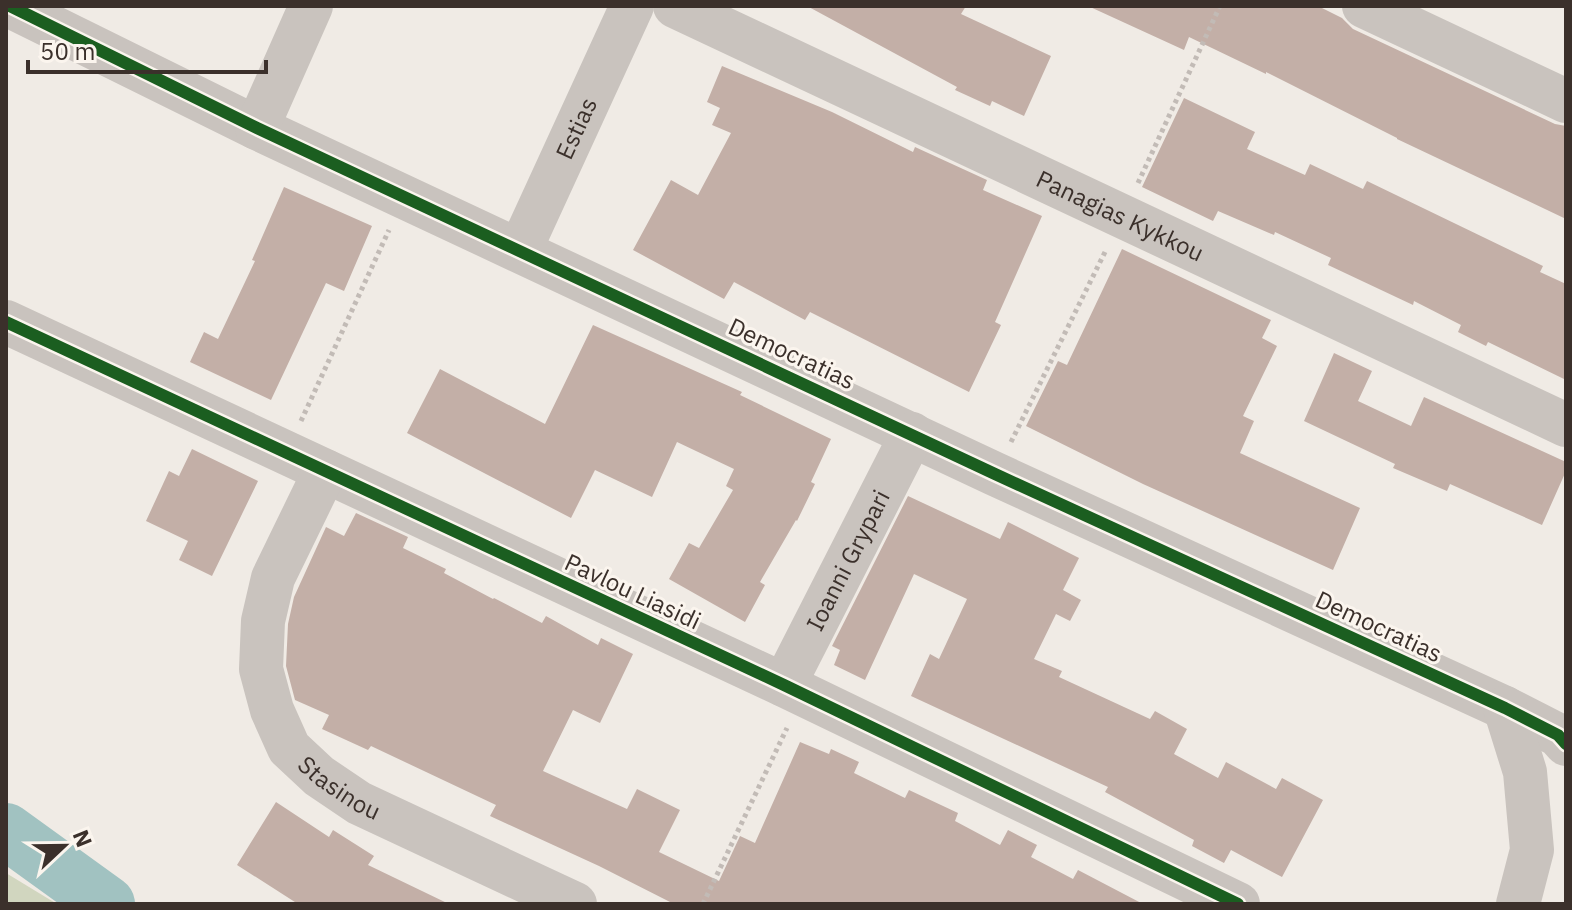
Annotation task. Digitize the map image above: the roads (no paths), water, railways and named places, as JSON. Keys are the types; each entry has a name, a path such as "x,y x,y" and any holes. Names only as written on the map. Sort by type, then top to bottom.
{"street":[{"name":"Democratias","path":"10,6 257,128 995,474 1505,708 1563,739"},
{"path":"257,128 311,6"},
{"name":"Estias","path":"520,250 632,6"},
{"name":"Panagias Kykkou","path":"675,6 1566,425"},
{"path":"1364,6 1566,101"},
{"name":"Pavlou Liasidi","path":"6,322 794,690 1238,904"},
{"name":"Ioanni Grypari","path":"794,690 912,434"},
{"name":"Stasinou","path":"325,471 273,578 263,621 261,669 272,710 289,748 319,776 359,803 575,904"},
{"path":"1505,708 1525,772 1532,850 1518,904"}],"waterway":[{"path":"6,831 107,904"}]}
